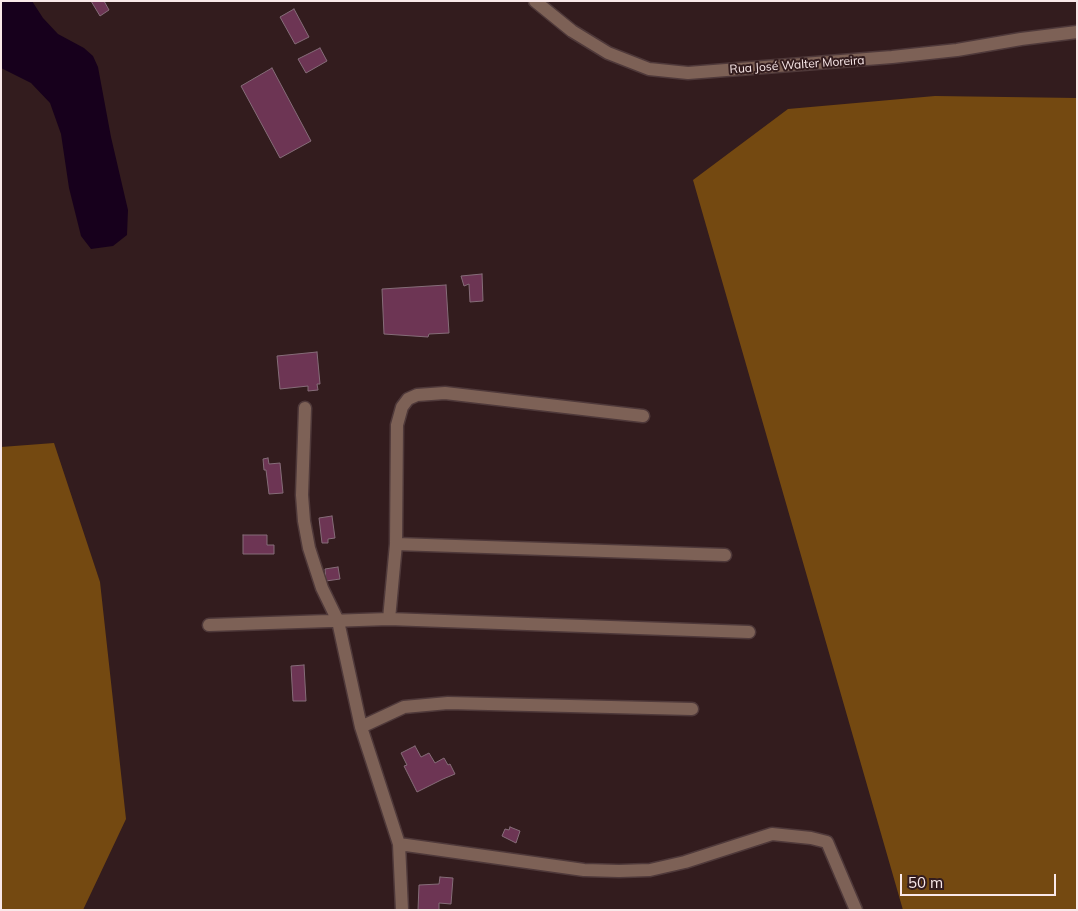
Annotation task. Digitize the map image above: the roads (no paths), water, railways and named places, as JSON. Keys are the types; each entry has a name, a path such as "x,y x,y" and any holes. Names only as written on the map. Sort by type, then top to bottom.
{"street":[{"name":"Rua José Walter Moreira","path":"535,1 572,31 608,53 649,68 688,73 892,57 957,50 1077,32"},
{"path":"389,619 396,544 397,425 402,407 408,399 423,394 445,393 643,416"},
{"path":"305,408 302,495 304,522 309,548 322,588 338,621 361,727 399,844 402,910"},
{"path":"396,544 724,555"},
{"path":"209,625 389,619 749,632"},
{"path":"361,727 404,707 448,703 692,709"},
{"path":"399,844 584,870 618,871 650,870 685,862 772,834 802,837 827,842 856,910"}]}
